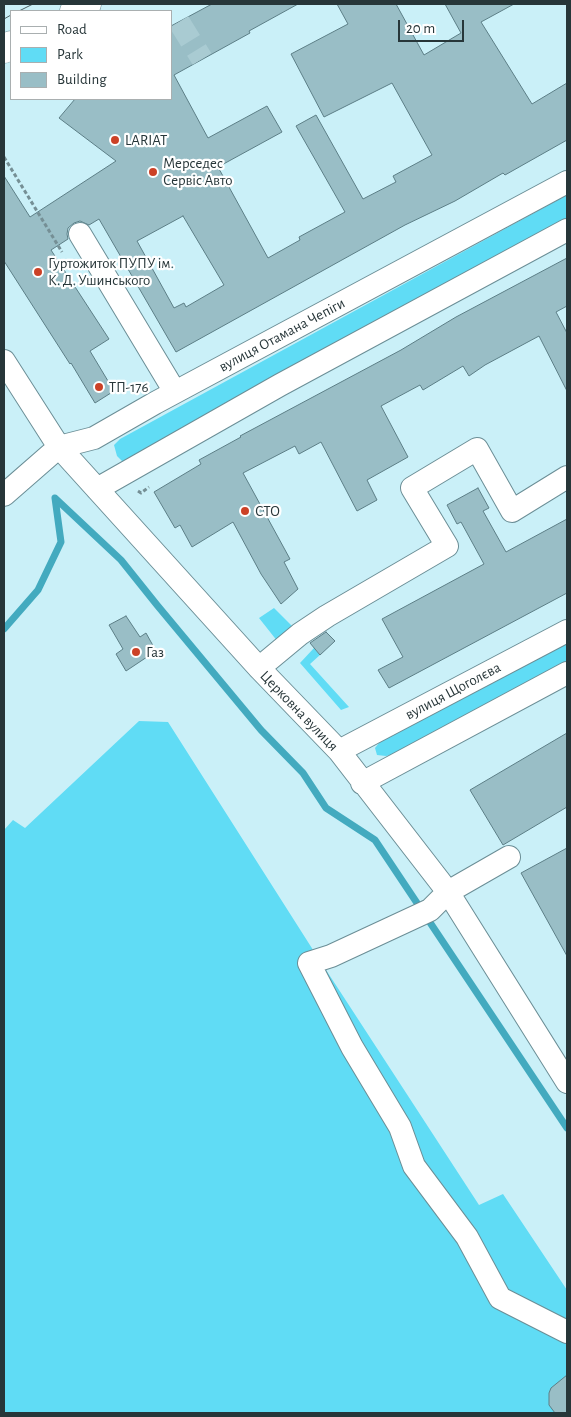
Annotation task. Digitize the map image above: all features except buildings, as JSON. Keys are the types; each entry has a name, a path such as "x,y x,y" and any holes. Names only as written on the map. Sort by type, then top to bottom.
{"main road":[{"path":"76,10 87,4"}],"street":[{"name":"вулиця Отамана Чепіги","path":"4,495 59,447 94,438 175,392 567,182"},
{"path":"97,489 280,385 567,230"},
{"path":"80,234 175,392"},
{"name":"Церковна вулиця","path":"6,367 59,447 258,668 339,751 448,892 567,1082"},
{"path":"258,668 300,634 327,616 446,546 412,488 478,449 512,511 567,477"},
{"name":"вулиця Щоголєва","path":"339,751 567,631"},
{"path":"362,783 567,673"},
{"path":"509,857 448,892 422,914 331,956 309,963 352,1047 400,1127 414,1166 467,1236 500,1298 567,1332"}],"green space":[{"path":"567,195 567,223 125,464 117,456 114,445 120,439"},
{"path":"274,608 296,630 278,642 259,618"},
{"path":"567,638 567,661 395,754 377,755 375,748 383,738"},
{"path":"314,648 320,655 310,664 349,707 341,710 300,663"},
{"path":"139,721 168,722 479,1205 503,1194 567,1290 567,1413 4,1413 4,830 13,820 25,828"}],"waterway":[{"path":"4,629 38,590 61,542 55,498 121,560 261,730 303,773 326,808 375,840 567,1128"}],"tunnel":[{"path":"179,22 202,59"}],"tram line":[{"path":"21,10 33,4"},
{"path":"4,19 10,16"}],"place":[{"name":"LARIAT","path":"115,140"},
{"name":"Мерседес Сервіс Авто","path":"153,172"},
{"name":"Гуртожиток ПУПУ ім. К. Д. Ушинського","path":"38,272"},
{"name":"ТП-176","path":"99,387"},
{"name":"СТО","path":"245,511"},
{"name":"Газ","path":"136,652"}]}
